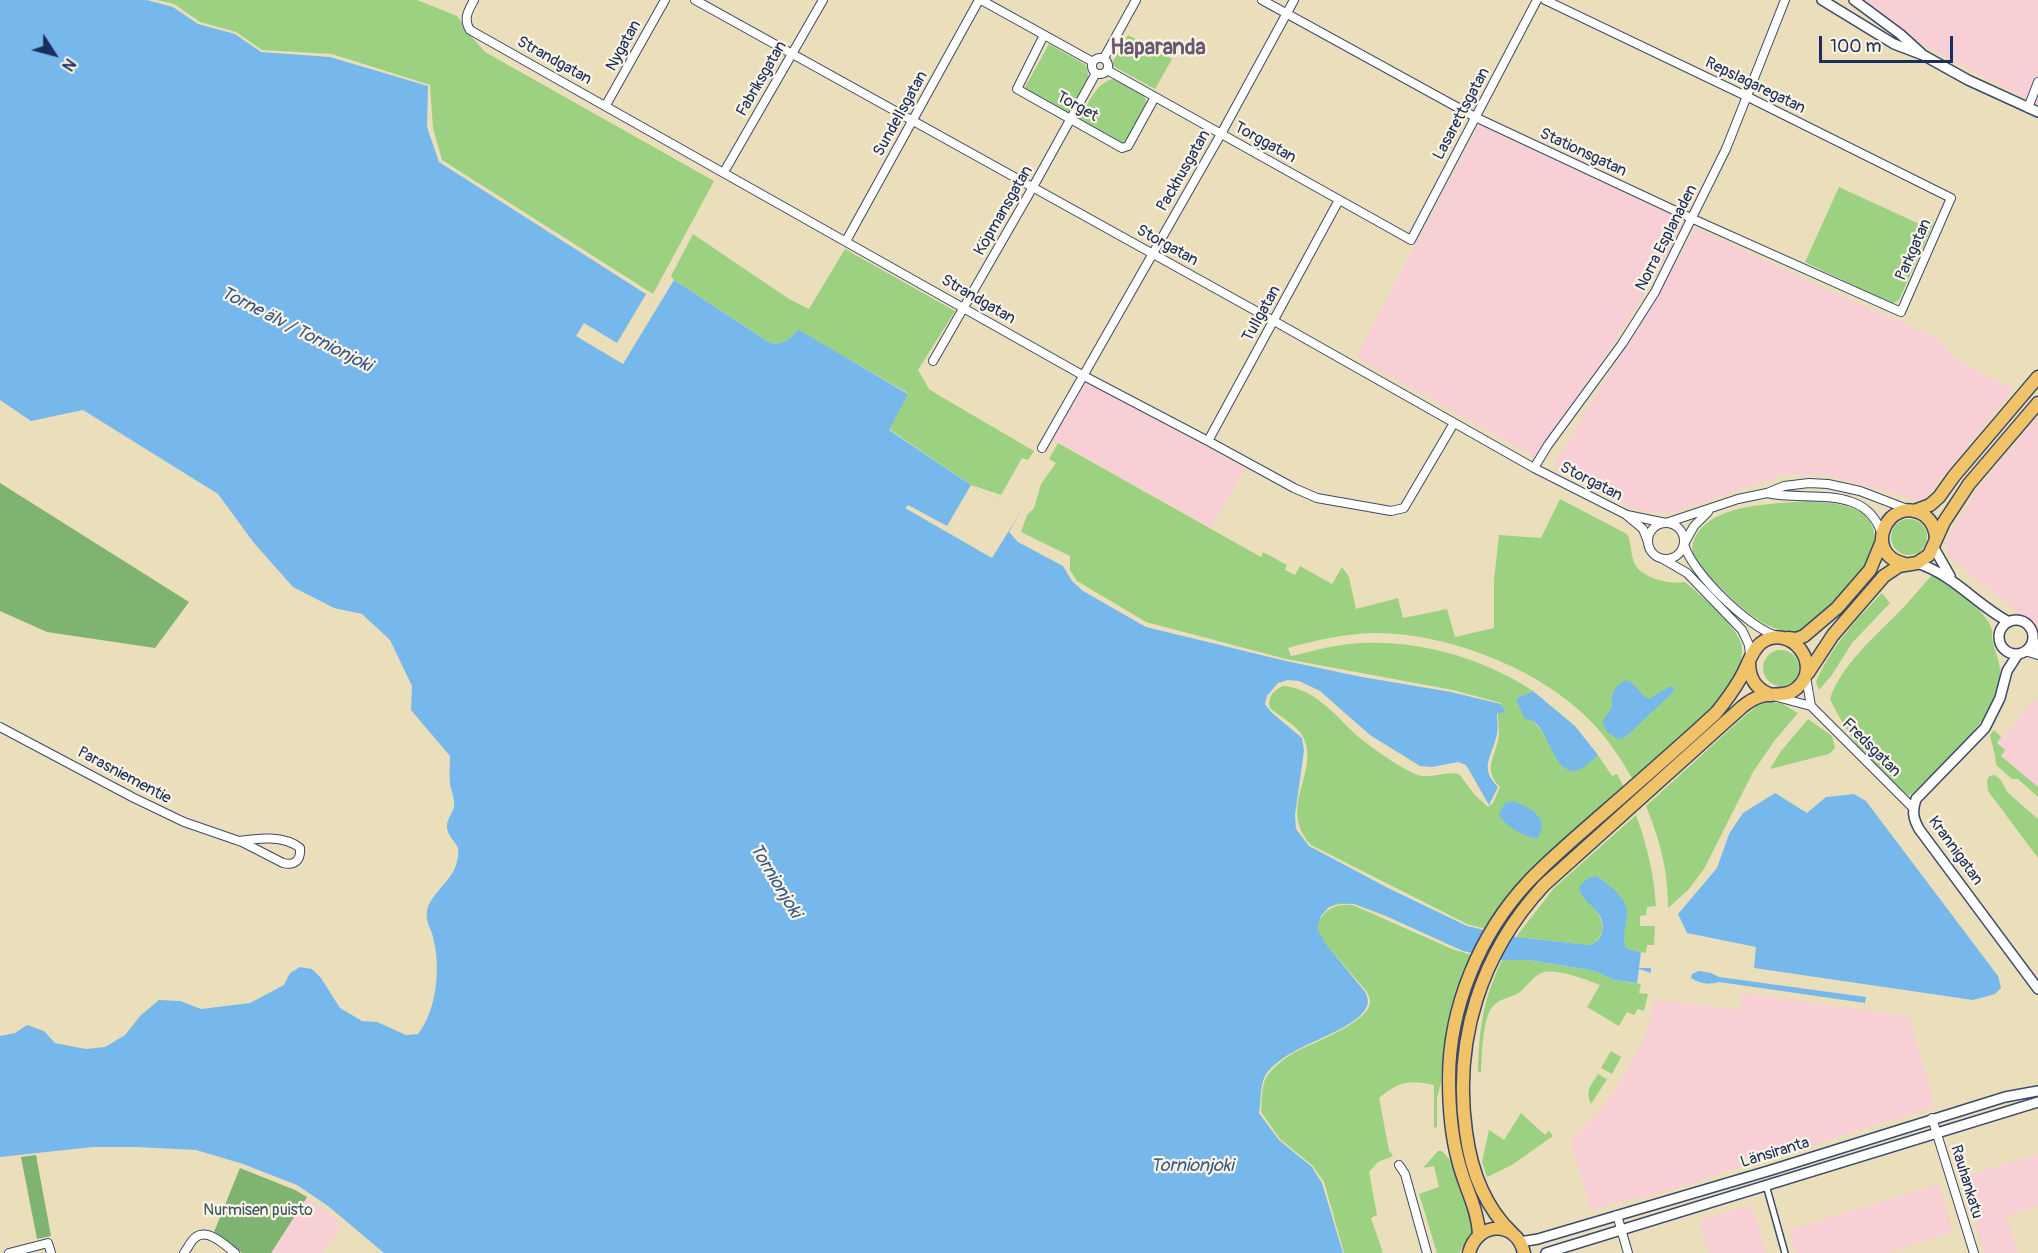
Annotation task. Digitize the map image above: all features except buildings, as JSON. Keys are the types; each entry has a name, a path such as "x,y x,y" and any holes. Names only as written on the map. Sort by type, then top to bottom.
{"highway":[{"path":"1479,1235 1477,1215 1458,1162 1451,1116 1449,1078 1455,1024 1470,976 1482,948 1501,916 1519,892 1542,868 1716,713 1732,693 1754,651 1761,643 1771,639 1796,639 1804,636 1837,608 1870,570 1885,526 1892,517 1902,512 1928,506 1939,497 2038,377"},
{"path":"1519,1243 1500,1222 1482,1191 1470,1158 1462,1105 1467,1028 1473,1005 1496,950 1515,919 1555,874 1742,707 1759,697 1794,691 1806,677 1833,635 1888,572 1927,558 1956,503 1969,484 2038,403"},
{"path":"1914,511 1931,522 1935,530 1935,544"},
{"path":"1882,538 1890,556 1911,564"},
{"path":"1783,638 1795,643 1803,652 1807,666 1806,677"},
{"path":"1749,661 1750,672 1755,683 1762,690 1773,695"},
{"path":"1468,1252 1474,1239 1495,1228 1519,1243"}],"street":[{"name":"Strandgatan","path":"474,0 466,16 470,30 1084,376 1294,488 1317,498 1396,511 1404,508 1454,423"},
{"name":"Nygatan","path":"606,105 665,0"},
{"name":"Storgatan","path":"695,0 914,120 1534,468 1626,514 1666,523 1792,484 1828,484 1860,491 1914,511"},
{"name":"Fabriksgatan","path":"724,172 823,0"},
{"path":"980,0 1093,62"},
{"name":"Sundellsgatan","path":"846,241 980,0"},
{"path":"1104,58 1136,0"},
{"name":"Stationsgatan","path":"1262,0 1475,117 1693,219 1901,312"},
{"name":"Packhusgatan","path":"1042,448 1221,134 1294,0"},
{"name":"Lasarettsgatan","path":"1411,240 1537,0"},
{"name":"Repslagaregatan","path":"1545,0 1952,198"},
{"name":"Norra Esplanaden","path":"1534,468 1636,323 1655,292 1726,149 1785,0"},
{"path":"1822,0 1894,44 1923,55 1968,80 2038,112"},
{"path":"1854,0 1900,34 1923,55"},
{"name":"Torget","path":"1044,35 1017,89 1070,119 1122,148 1128,146 1155,97"},
{"path":"1097,58 1104,58 1107,62 1107,70 1103,73 1096,73 1092,68 1093,62 1097,58"},
{"name":"Torggatan","path":"1107,70 1411,240"},
{"name":"Köpmansgatan","path":"933,361 1033,188 1096,73"},
{"path":"2028,108 2038,82"},
{"name":"Parkgatan","path":"1901,312 1952,198"},
{"name":"Tullgatan","path":"1208,441 1339,200"},
{"name":"Storgatan","path":"1767,493 1783,497 1827,497 1854,503 1872,513 1877,520 1882,538"},
{"path":"1663,559 1677,556 1694,526 1708,511"},
{"name":"Storgatan","path":"1626,514 1643,530 1654,554 1663,559"},
{"path":"1648,542 1649,534 1653,529 1666,523 1676,526 1681,531 1694,566 1743,616 1762,630 1783,638"},
{"path":"1935,544 1951,578"},
{"path":"1663,559 1677,566 1695,580 1742,630 1749,645 1749,661"},
{"path":"1911,564 1951,578 1989,611 2009,622"},
{"path":"1989,611 2000,632 1999,641 2003,649 2010,653 2038,655"},
{"path":"2000,632 2009,622 2019,620 2027,624 2032,631 2038,648"},
{"path":"2021,653 2033,639"},
{"name":"Krannigatan","path":"2003,649 2007,671"},
{"name":"Krannigatan","path":"2021,653 2007,671 2000,698 1985,728 1916,799 1913,817 1919,829 2038,989"},
{"path":"1806,677 1811,706"},
{"name":"Fredsgatan","path":"1773,695 1811,706 1913,808"},
{"name":"Parasniementie","path":"0,727 184,822 239,841 290,865 301,855 300,848 290,842 264,839 239,841"},
{"name":"Länsiranta","path":"1519,1243 1768,1171 1932,1118 2038,1090"},
{"name":"Länsiranta","path":"1546,1253 2038,1102"},
{"name":"Rauhankatu","path":"1932,1118 1974,1253"},
{"path":"1399,1165 1405,1174 1427,1253"},
{"path":"1766,1185 1785,1253"},
{"path":"1617,1215 1628,1253"},
{"path":"184,1253 195,1237 202,1234 213,1237 235,1253"},
{"path":"9,1253 48,1243 51,1253"}],"shaded area":[{"path":"1856,0 2038,0 2038,105 1890,27"},
{"path":"1479,125 1685,221 1649,286 1609,350 1535,457 1356,357"},
{"path":"1696,228 1841,296 1938,338 1953,358 2013,389 1931,491 1919,501 1831,476 1786,474 1670,513 1650,512 1630,507 1605,495 1553,465"},
{"path":"1082,379 1245,468 1211,528 1047,436"},
{"path":"2038,416 2038,636 2034,626 1951,558 1947,552 1946,541 1979,487"},
{"path":"2034,699 2038,703 2038,787 2001,755 1997,743"},
{"path":"1742,993 1909,1016 1935,1107 1653,1195 1591,1210 1570,1141 1602,1108 1622,1079 1649,1025 1654,999 1739,1010"},
{"path":"2038,1154 2038,1206 2007,1216 2018,1253 1984,1253 1961,1177"},
{"path":"1939,1184 1953,1232 1885,1253 1796,1253 1789,1230"},
{"path":"307,1197 343,1225 323,1253 271,1253"},
{"path":"1752,1205 1766,1253 1709,1253 1699,1220"}],"green space":[{"path":"157,0 417,0 457,16 485,52 714,181 653,294 442,160 433,128 430,85 332,54 262,50 236,32 200,22 174,4"},
{"path":"1128,35 1172,59 1155,89 1111,65"},
{"path":"1049,44 1086,65 1089,79 1068,113 1024,89"},
{"path":"1113,79 1144,95 1147,104 1123,143 1079,120 1096,90"},
{"path":"1839,187 1926,227 1930,219 1934,222 1899,300 1892,304 1805,262"},
{"path":"693,234 789,299 809,309 845,249 955,311 918,370 929,389 1034,451 1028,460 1022,458 1001,495 971,485 889,429 908,393 799,331 782,342 770,343 674,280 671,276"},
{"path":"1058,443 1261,557 1263,552 1287,565 1285,570 1295,575 1300,566 1332,584 1342,567 1349,577 1356,609 1398,598 1403,618 1447,609 1455,637 1494,628 1494,580 1499,535 1541,538 1560,499 1627,534 1634,562 1642,572 1664,581 1685,582 1710,604 1728,622 1740,641 1742,656 1740,663 1732,682 1720,700 1633,780 1610,743 1596,726 1560,694 1536,679 1483,654 1427,638 1373,633 1330,638 1288,648 1291,656 1349,644 1397,644 1445,652 1468,659 1533,691 1516,699 1527,718 1540,729 1566,768 1579,770 1598,755 1612,776 1617,774 1624,787 1486,929 1467,924 1311,845 1302,831 1298,817 1298,804 1307,765 1304,739 1294,726 1270,708 1269,701 1274,692 1283,686 1303,691 1321,702 1373,748 1411,772 1423,776 1459,774 1474,794 1488,807 1493,803 1500,787 1494,780 1491,768 1498,742 1498,714 1504,712 1501,703 1453,690 1286,659 1146,622 1077,581 1070,570 1070,556 1021,532 1027,515 1034,508 1041,484 1056,463 1049,459"},
{"path":"0,483 189,602 155,648 47,632 0,611"},
{"path":"1809,501 1841,505 1863,514 1874,530 1874,541 1871,553 1857,576 1817,620 1798,631 1786,631 1762,622 1729,596 1697,563 1692,552 1692,545 1705,525 1716,517 1731,511 1747,507"},
{"path":"1909,519 1922,524 1927,537 1922,550 1909,555 1896,550 1891,537 1896,524"},
{"path":"1932,575 1976,607 1989,623 2000,674 1996,692 1979,725 1953,755 1912,794 1908,795 1884,776 1863,752 1830,699 1841,675 1850,664"},
{"path":"1882,593 1890,603 1852,643 1832,675 1819,690 1816,682 1836,646"},
{"path":"1781,650 1794,655 1799,668 1794,681 1781,686 1768,681 1763,668 1768,655"},
{"path":"1769,702 1781,703 1798,713 1775,740 1753,772 1704,869 1688,890 1668,908 1667,881 1662,856 1646,806 1740,720 1757,706"},
{"path":"1808,719 1832,736 1835,748 1829,754 1770,769 1781,751"},
{"path":"1994,730 2001,737 1997,743 2005,750 2001,756 2038,787 2038,797 2018,779 2012,779 1996,765 1990,735"},
{"path":"1995,775 2001,780 2007,792 2038,819 2038,858 1988,791 1989,776"},
{"path":"1636,815 1654,882 1656,906 1647,907 1646,915 1640,916 1640,926 1655,926 1654,945 1647,945 1646,953 1627,949 1624,935 1580,893 1601,919 1602,931 1594,943 1589,945 1516,937 1554,888"},
{"path":"1221,844 1354,904 1338,904 1328,908 1319,921 1333,907 1353,905 1452,949 1472,955 1458,990 1444,1047 1437,1098 1437,1127 1434,1128 1434,1085 1405,1083 1379,1098 1389,1150 1393,1156 1378,1162 1369,1172 1377,1215 1371,1218 1383,1253 1344,1253 1324,1182 1313,1166 1280,1139 1261,1112 1264,1084 1272,1070 1292,1054 1350,1025 1368,1009 1369,996 1325,943 1365,992 1368,1001 1366,1008 1350,1022 1300,1048"},
{"path":"1502,960 1528,960 1595,971 1614,980 1641,984 1639,993 1648,994 1644,1011 1638,1009 1634,1015 1627,1012 1619,1026 1587,1007 1600,985 1562,973 1541,973 1520,992 1498,1002 1491,1009 1483,1036 1481,1072 1478,1072 1483,1014 1490,988"},
{"path":"1611,1051 1621,1057 1612,1074 1601,1068"},
{"path":"1598,1074 1607,1079 1591,1104 1589,1092"},
{"path":"1521,1113 1545,1135 1549,1131 1553,1136 1512,1165 1487,1177 1482,1162 1489,1130 1504,1140"},
{"path":"1438,1151 1442,1151 1456,1167 1475,1229 1459,1253 1437,1253 1419,1194 1439,1187 1434,1166 1423,1168"},
{"path":"36,1155 51,1236 37,1239 21,1157"},
{"name":"Nurmisen puisto","path":"240,1168 307,1197 271,1253 242,1253 214,1232"}],"water":[{"path":"0,0 147,0 173,7 198,24 235,34 261,52 330,57 428,86 427,127 439,162 660,303 674,280 770,343 789,339 799,330 908,394 889,430 971,485 1020,513 1009,532 1018,542 1063,566 1072,581 1083,591 1146,627 1286,661 1451,692 1501,704 1505,712 1497,714 1497,735 1488,764 1489,774 1498,787 1489,805 1466,765 1458,762 1432,767 1420,766 1370,735 1320,691 1299,681 1288,680 1278,683 1267,696 1265,704 1271,712 1302,738 1304,751 1295,815 1296,829 1309,846 1388,888 1467,926 1516,937 1589,945 1596,942 1602,932 1603,924 1579,887 1588,878 1596,876 1620,896 1626,906 1625,944 1627,949 1641,952 1639,968 1651,968 1651,973 1639,969 1637,983 1614,980 1595,971 1529,960 1502,960 1463,951 1354,904 1339,903 1329,907 1321,916 1317,928 1325,943 1365,992 1367,1006 1360,1016 1349,1024 1288,1055 1275,1065 1263,1080 1259,1113 1279,1140 1312,1167 1322,1183 1343,1253 384,1253 328,1206 297,1185 243,1164 196,1150 93,1147 0,1157 0,1036 15,1033 27,1025 44,1031 55,1043 86,1049 105,1047 125,1035 141,1015 159,1000 180,1001 201,1009 250,1003 284,985 290,973 300,967 312,969 321,978 340,1008 362,1021 377,1022 406,1035 418,1034 429,1013 437,975 435,949 427,921 427,911 432,900 454,871 458,851 447,828 454,804 450,784 450,756 411,710 412,686 390,640 362,614 334,608 293,587 254,543 218,494 83,410 31,421 0,400"},
{"path":"1626,680 1649,699 1669,687 1673,687 1674,691 1624,738 1618,739 1607,732 1602,722 1612,707 1614,691"},
{"path":"1533,691 1575,726 1598,755 1584,767 1575,771 1567,769 1554,755 1539,727 1533,721 1525,719 1516,699"},
{"path":"1775,793 1807,813 1826,797 1854,794 1866,801 1998,976 2001,988 1995,994 1973,1000 1754,968 1756,947 1687,933 1678,914 1717,868 1729,834 1743,813"},
{"path":"1514,801 1532,811 1540,819 1542,824 1538,838 1518,832 1501,818 1499,814 1505,803"},
{"path":"1699,971 1719,977 1866,997 1865,1003 1719,982 1698,982 1691,978 1692,974"}],"pier":[{"path":"646,294 660,303 623,364 576,336 584,323 617,343"},
{"path":"971,485 1020,513 992,558 905,508 908,505 947,526"}],"district":[{"name":"Haparanda","path":"1158,48"}],"water label":[{"name":"Torne älv / Tornionjoki","path":"296,330"},
{"name":"Tornionjoki","path":"775,881"},
{"name":"Tornionjoki","path":"1192,1166"}]}
